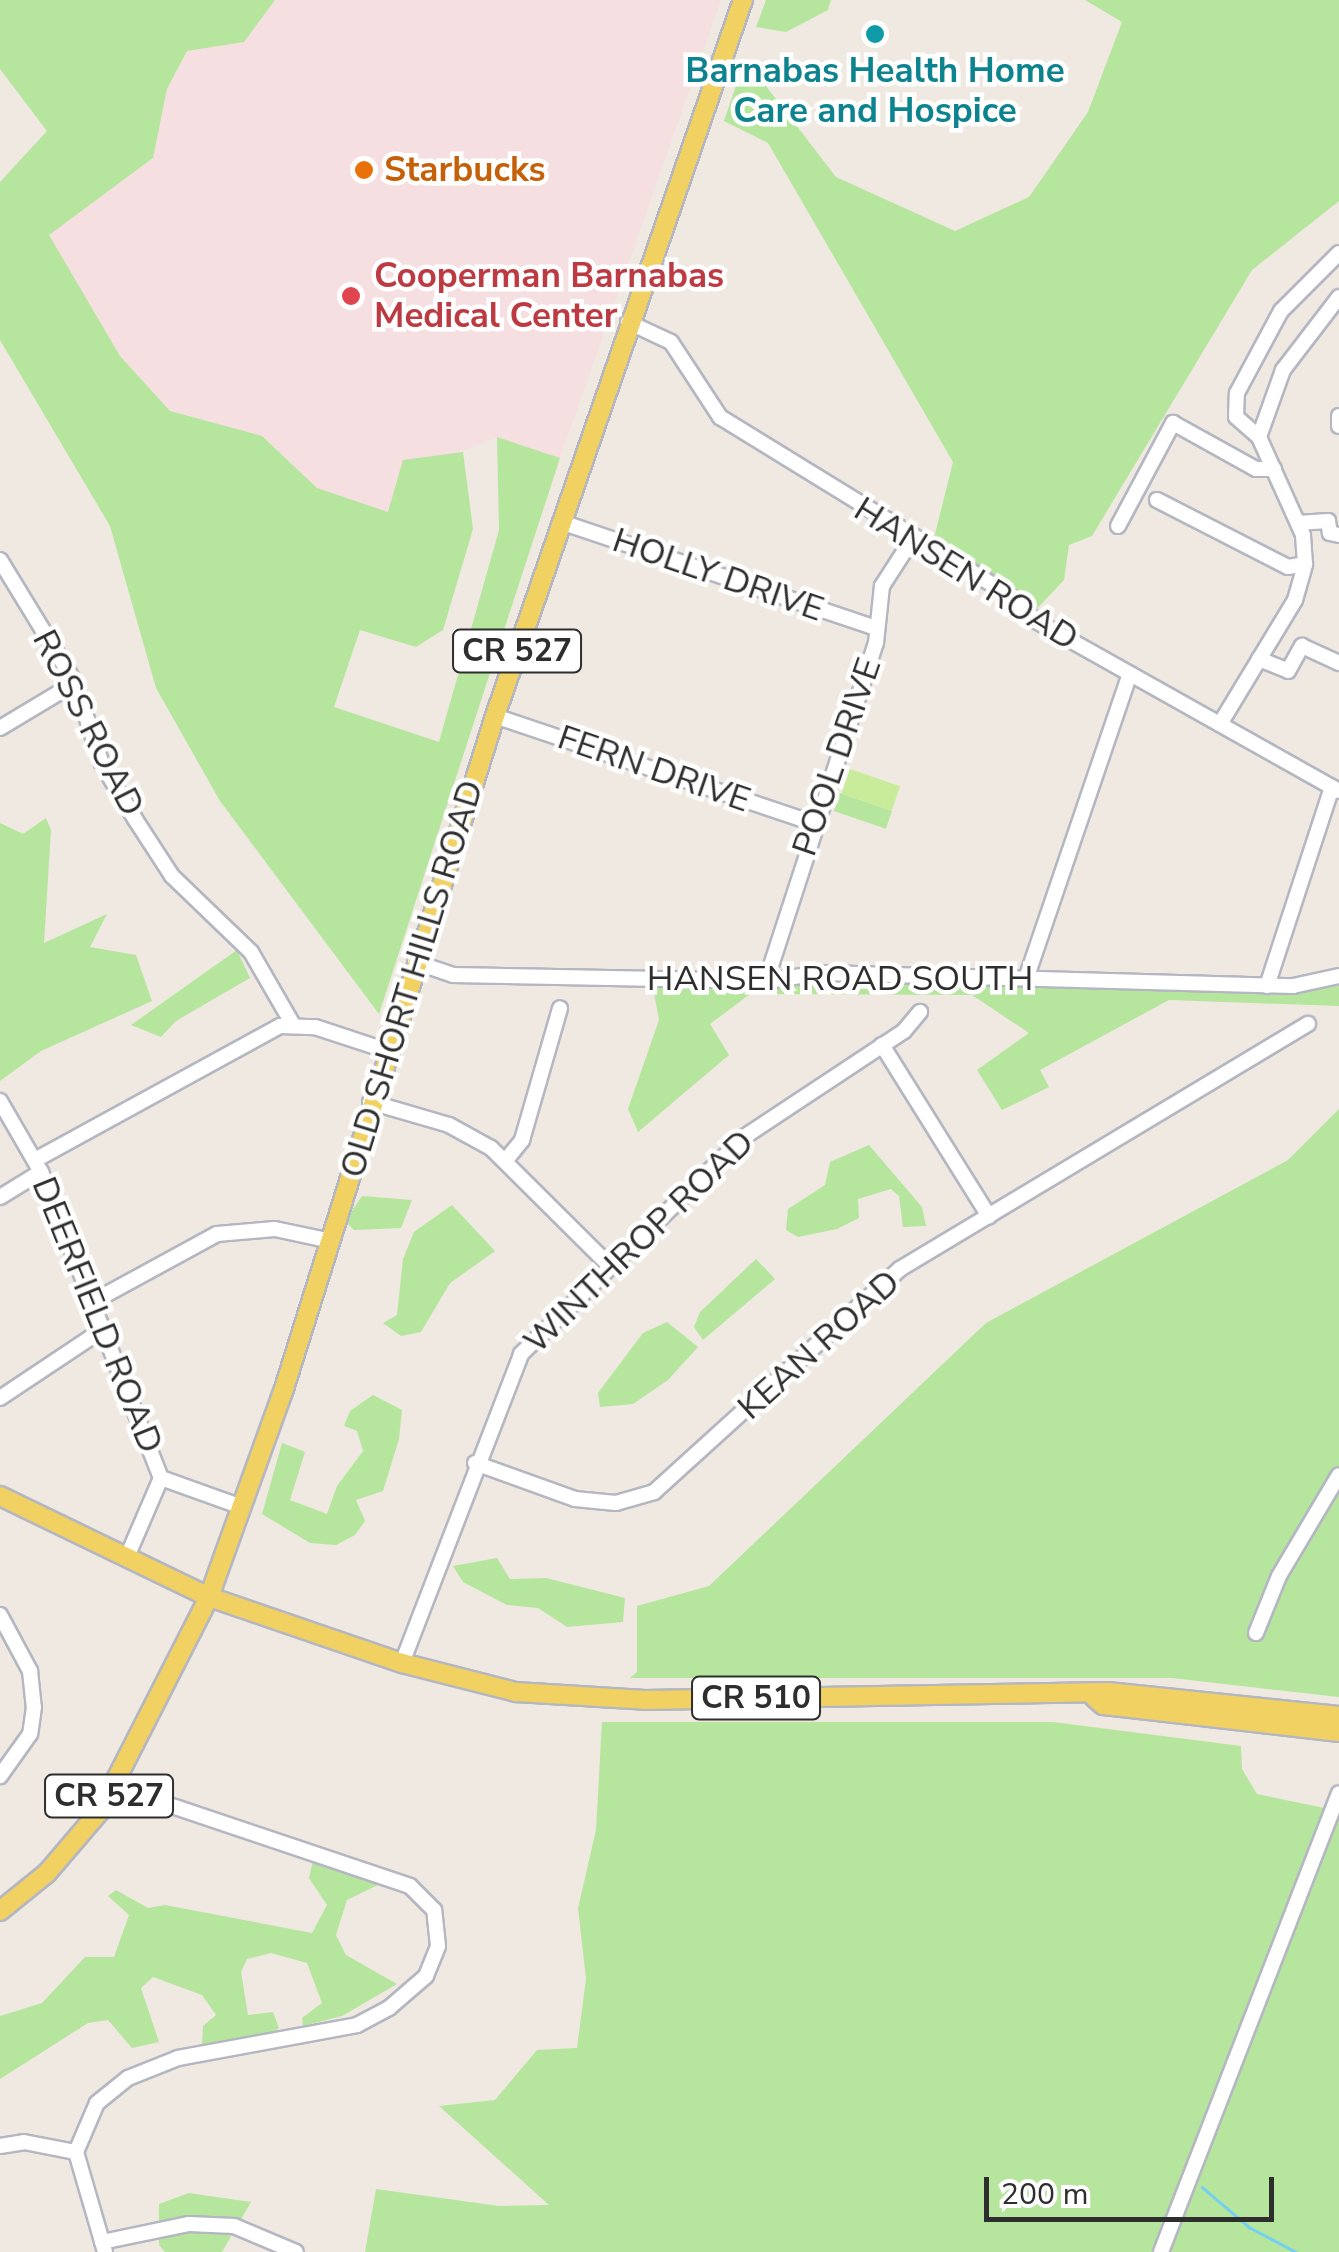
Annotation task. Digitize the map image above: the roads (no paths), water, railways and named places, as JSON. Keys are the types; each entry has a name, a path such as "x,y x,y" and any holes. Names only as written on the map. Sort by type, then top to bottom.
{"main road":[{"name":"OLD SHORT HILLS ROAD","path":"0,1912 67,1853 115,1787 208,1597 331,1241 385,1050 495,716 628,322 743,0"},
{"name":"CR 510","path":"0,1496 208,1597 402,1663 562,1698 1094,1697 1103,1705 1339,1732"},
{"path":"1094,1697 1197,1697 1339,1716"}],"street":[{"path":"1220,724 1296,600 1305,564 1298,523 1259,437 1236,417 1237,393 1281,311 1339,253"},
{"path":"1259,437 1283,370 1339,298"},
{"name":"HANSEN ROAD","path":"628,322 671,342 720,416 1006,593 1036,620 1336,789"},
{"path":"1339,416 1339,426"},
{"path":"1118,526 1173,423 1256,468 1274,470"},
{"path":"1156,500 1288,567 1305,564"},
{"path":"1298,523 1328,521 1330,533 1339,534"},
{"name":"HOLLY DRIVE","path":"561,522 876,628"},
{"name":"POOL DRIVE","path":"766,980 876,628 882,586 912,538"},
{"name":"ROSS ROAD","path":"0,560 76,683 102,764 135,819 172,876 251,952 292,1023"},
{"path":"1259,660 1288,671 1302,646 1339,662"},
{"path":"1026,978 1130,674"},
{"path":"0,728 76,683"},
{"name":"FERN DRIVE","path":"495,716 813,823"},
{"path":"1336,789 1267,986 1339,976"},
{"name":"HANSEN ROAD SOUTH","path":"415,962 453,975 766,980 824,973 1267,986"},
{"path":"506,1160 522,1140 560,1008"},
{"name":"WINTHROP ROAD","path":"402,1663 475,1463 521,1354 608,1264 768,1118 882,1044 920,1012"},
{"path":"0,1197 38,1166 292,1023 385,1050"},
{"name":"KEAN ROAD","path":"475,1463 575,1499 616,1503 654,1492 868,1292 1308,1024"},
{"path":"882,1044 989,1216"},
{"name":"DEERFIELD ROAD","path":"0,1100 38,1166 162,1478 127,1557"},
{"path":"370,1102 461,1130 506,1160 608,1264"},
{"path":"94,1300 217,1234 275,1229 331,1241"},
{"path":"0,1398 105,1328"},
{"path":"1256,1633 1279,1576 1339,1475"},
{"name":"DEERFIELD ROAD","path":"162,1478 242,1507"},
{"path":"0,1615 30,1671 34,1707 30,1734 0,1776"},
{"path":"115,1787 410,1886 434,1910 438,1946 426,1976 390,2008 357,2025 191,2056 128,2078 97,2103 76,2152 104,2247 190,2224 234,2226 296,2252"},
{"path":"1161,2252 1339,1793"},
{"path":"0,2146 24,2142 76,2152"}],"waterway":[{"path":"1202,2187 1249,2227 1296,2252"}],"place":[{"name":"Barnabas Health Home Care and Hospice","path":"875,34"},
{"name":"Starbucks","path":"364,170"},
{"name":"Cooperman Barnabas Medical Center","path":"351,296"}]}
